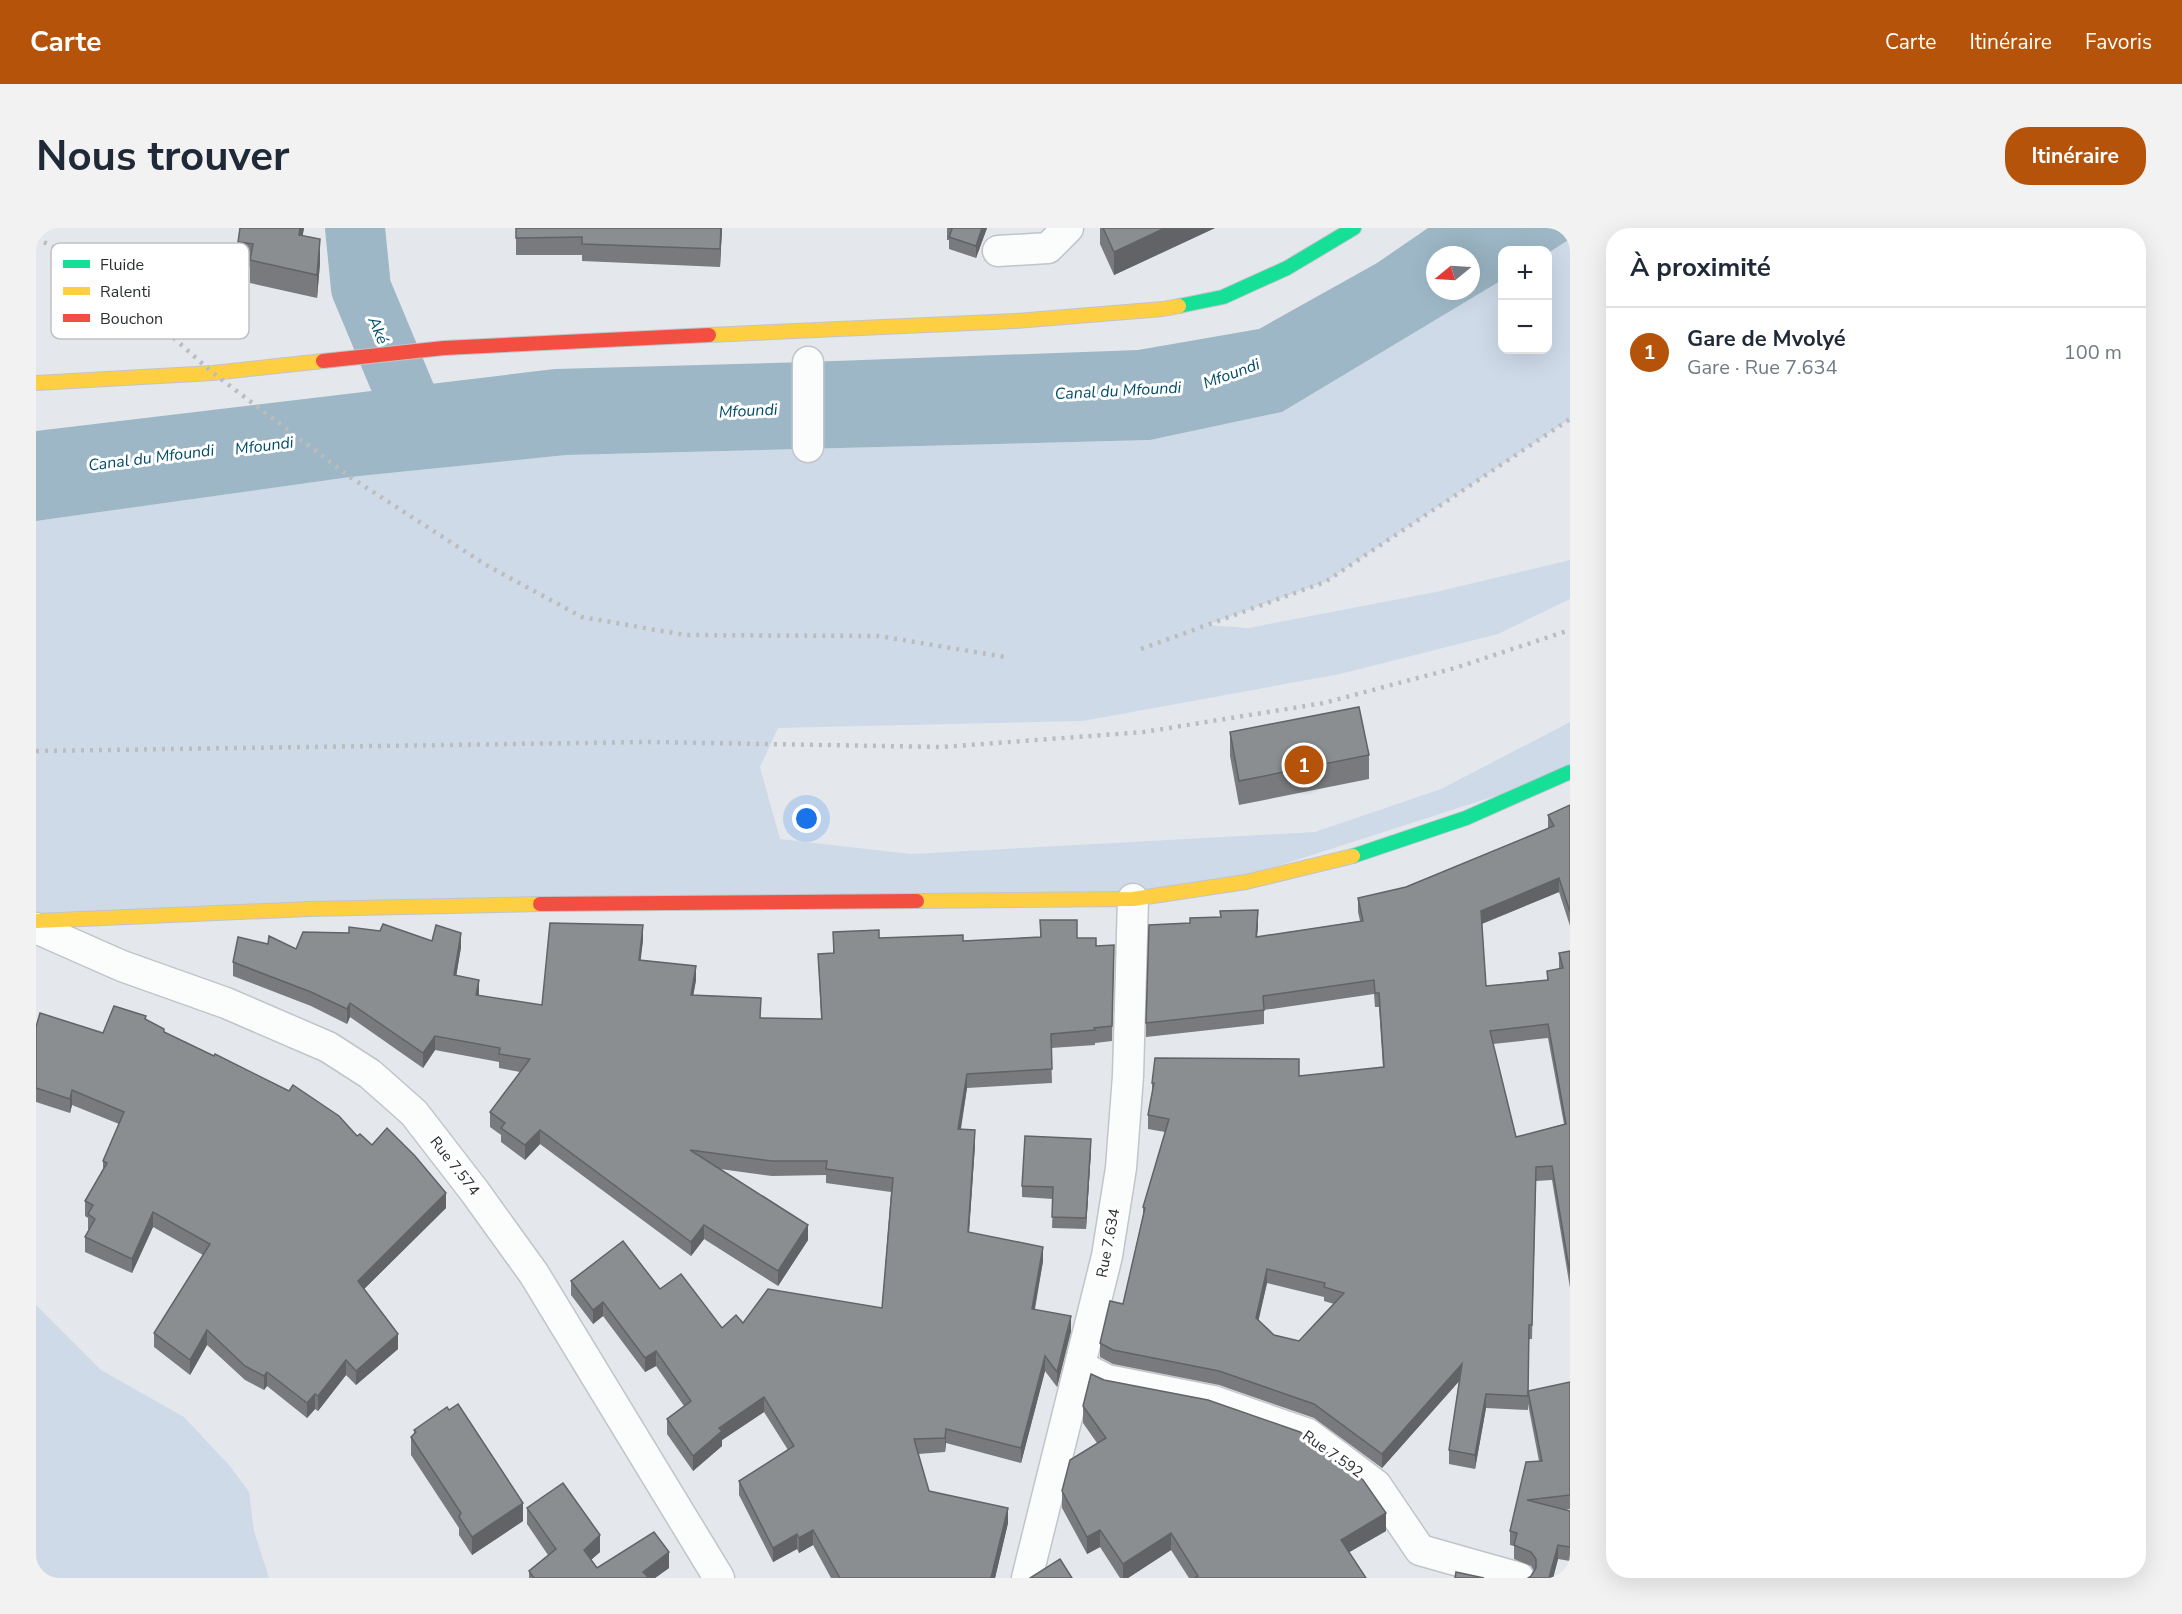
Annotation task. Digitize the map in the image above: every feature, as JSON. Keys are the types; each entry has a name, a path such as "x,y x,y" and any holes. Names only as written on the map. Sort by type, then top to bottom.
{"main road":[{"path":"36,384 213,373 444,348 1015,321 1163,309 1223,297 1287,268 1354,228"},
{"path":"36,921 194,912 482,905 1133,899 1197,892 1383,847 1465,820 1523,796 1570,772"}],"street":[{"path":"998,251 1048,248 1068,228"},
{"path":"808,362 808,447"},
{"name":"Rue 7.634","path":"1027,1578 1107,1256 1121,1168 1128,1076 1133,899"},
{"name":"Rue 7.574","path":"36,928 122,966 226,1003 328,1047 370,1074 414,1113 534,1274 719,1578"},
{"name":"Rue 7.592","path":"1080,1366 1107,1380 1213,1401 1308,1434 1376,1485 1420,1550 1519,1578"}],"shaded area":[{"path":"1570,239 1570,419 1325,582 1207,625 1248,628 1436,592 1570,560 1570,599 1498,634 1340,674 1083,721 778,728 760,767 780,839 911,854 1315,832 1441,789 1570,722 1570,772 1197,892 36,921 36,521 350,477 566,455 1150,440 1282,412 1469,300 1480,300 1480,293 1498,282 1498,354 1552,354 1552,250"},
{"path":"36,1305 101,1370 184,1417 229,1465 249,1492 254,1531 269,1578 36,1578"}],"water":[{"path":"1428,228 1570,228 1570,239 1552,250 1552,246 1498,246 1498,282 1480,293 1480,246 1426,246 1426,300 1469,300 1282,412 1150,440 566,455 350,477 36,521 36,431 555,369 1138,350 1259,329 1377,263"}],"building":[{"path":"240,228 300,228 299,235 320,239 317,275 250,260 253,244 238,242"},
{"path":"516,228 721,228 720,249 582,244 582,237 516,238"},
{"path":"949,228 982,228 976,246 949,237 952,229"},
{"path":"1103,228 1165,228 1114,252"},
{"path":"1359,707 1369,755 1239,781 1230,732"},
{"path":"1570,805 1570,912 1559,878 1481,911 1486,986 1548,980 1547,971 1563,968 1559,953 1570,951 1570,1274 1552,1166 1536,1167 1528,1396 1486,1394 1475,1455 1449,1450 1462,1364 1382,1454 1314,1404 1219,1371 1113,1350 1100,1343 1110,1301 1123,1304 1145,1208 1143,1207 1169,1119 1148,1115 1154,1083 1152,1083 1155,1058 1299,1059 1299,1076 1384,1067 1379,993 1375,993 1374,980 1263,996 1264,1010 1146,1023 1149,925 1190,923 1190,918 1221,917 1220,911 1258,910 1256,937 1363,921 1358,898 1406,887 1554,826 1548,815","holes":["1548,1024 1566,1124 1516,1137 1490,1031","1267,1269 1325,1283 1324,1287 1344,1293 1299,1341 1274,1335 1256,1318"]},
{"path":"1040,920 1077,920 1077,938 1096,938 1096,946 1114,945 1112,1026 1051,1034 1052,1069 967,1074 958,1129 975,1130 968,1232 1043,1247 1032,1309 1071,1316 1057,1372 1045,1356 1021,1448 946,1429 945,1438 914,1439 929,1491 1008,1508 991,1578 840,1578 813,1530 799,1538 797,1534 773,1548 739,1481 794,1446 764,1397 719,1428 722,1431 693,1456 667,1419 691,1401 656,1351 645,1358 603,1302 593,1310 571,1281 623,1241 660,1289 681,1274 722,1328 736,1315 743,1323 768,1289 882,1308 893,1178 826,1169 827,1161 772,1161 690,1150 808,1225 778,1271 704,1225 691,1242 540,1130 525,1145 501,1128 505,1123 490,1112 530,1059 499,1054 500,1048 435,1036 423,1053 350,1003 347,1009 311,992 233,962 238,937 268,944 269,936 296,949 303,932 349,933 349,927 380,931 383,924 432,941 436,925 461,933 454,975 479,980 476,995 542,1005 550,923 643,925 639,960 696,966 691,995 761,998 760,1018 822,1019 818,954 834,953 833,932 879,930 879,938 963,935 963,941 1041,937"},
{"path":"114,1006 146,1016 145,1019 164,1029 164,1032 214,1056 215,1054 289,1091 293,1085 339,1116 357,1136 360,1134 372,1145 387,1128 415,1156 446,1193 358,1281 398,1334 356,1371 346,1360 318,1396 315,1394 307,1403 267,1372 264,1376 245,1366 207,1330 190,1360 154,1333 210,1244 153,1212 132,1259 85,1237 95,1219 88,1214 93,1205 85,1201 107,1163 103,1161 124,1112 72,1090 70,1099 36,1088 36,1027 40,1013 103,1033"},
{"path":"1025,1136 1091,1139 1086,1218 1052,1217 1053,1187 1022,1186"},
{"path":"1091,1374 1104,1380 1208,1400 1300,1432 1363,1480 1386,1513 1341,1540 1366,1578 1195,1578 1198,1576 1171,1533 1123,1564 1100,1530 1087,1537 1062,1491 1070,1460 1106,1438 1083,1406"},
{"path":"1570,1382 1570,1495 1527,1500 1570,1511 1570,1547 1558,1545 1549,1578 1528,1578 1536,1568 1536,1559 1531,1552 1514,1545 1517,1533 1510,1531 1526,1462 1542,1461 1528,1391"},
{"path":"458,1404 523,1503 472,1537 459,1517 461,1513 411,1437 416,1432 414,1430 447,1407 449,1410"},
{"path":"563,1483 600,1535 584,1550 597,1568 654,1532 669,1552 643,1572 649,1578 534,1578 529,1571 556,1549 527,1508"},
{"path":"1060,1559 1072,1578 1030,1578"},
{"path":"1456,1572 1484,1578 1455,1578"}],"waterway":[{"name":"Aké","path":"355,228 361,288 419,427"}],"railway":[{"path":"36,238 51,246"},
{"path":"175,339 213,373 350,477 486,565 582,617 685,635 879,636 1005,657"},
{"path":"1141,649 1325,582 1570,419"},
{"path":"36,751 649,742 942,747 1144,732 1324,703 1455,668 1570,630"}],"traffic: fast":[{"path":"1179,306 1223,297 1287,268 1354,228"},
{"path":"1353,856 1466,818 1570,772"}],"traffic: slow":[{"path":"709,335 1015,321 1179,306"},
{"path":"36,383 213,373 323,361"},
{"path":"917,901 1133,899 1246,882 1353,856"},
{"path":"36,921 310,909 540,904"}],"traffic: jam":[{"path":"323,361 444,348 709,335"},
{"path":"540,904 917,901"}],"place":[{"name":"Gare de Mvolyé","path":"1304,765"}],"water label":[{"name":"Mfoundi","path":"1231,373"},
{"name":"Canal du Mfoundi","path":"1118,390"},
{"name":"Mfoundi","path":"748,410"},
{"name":"Mfoundi","path":"264,445"},
{"name":"Canal du Mfoundi","path":"151,457"}]}
